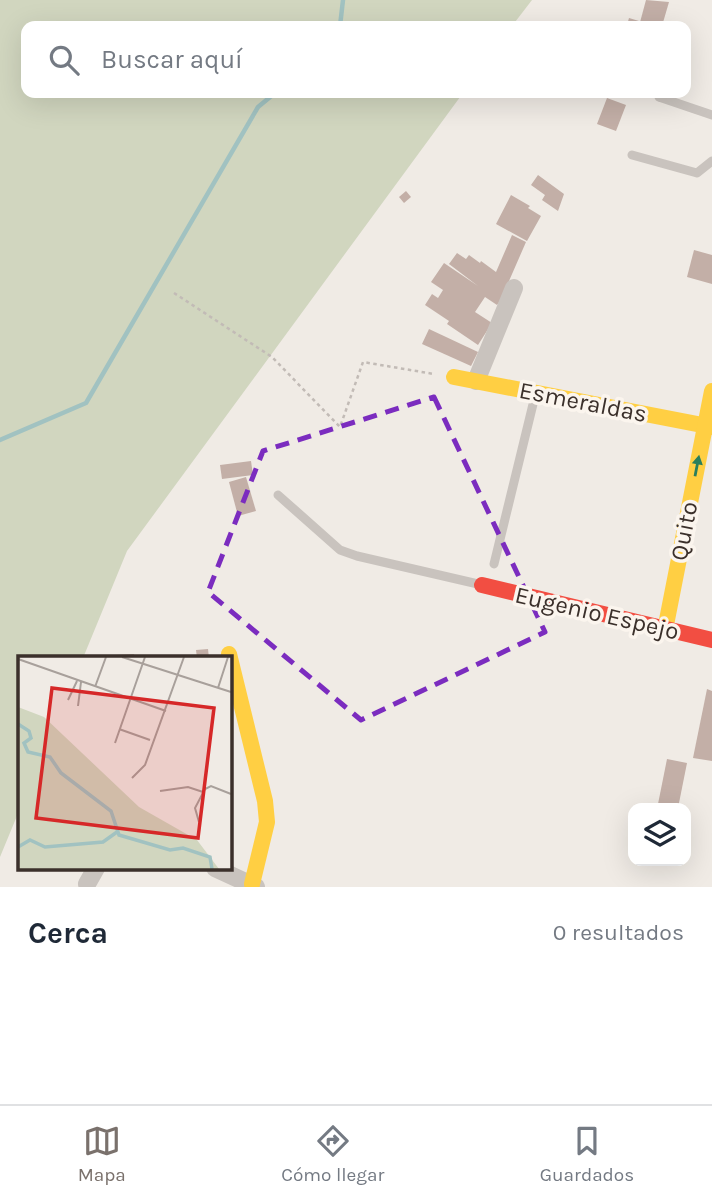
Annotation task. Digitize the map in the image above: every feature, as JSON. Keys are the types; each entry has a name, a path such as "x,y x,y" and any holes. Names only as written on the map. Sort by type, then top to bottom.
{"street":[{"path":"475,381 513,288"},
{"name":"Esmeraldas","path":"454,377 708,426"},
{"name":"Quito","path":"665,629 708,426 712,391"},
{"name":"Eugenio Espejo","path":"482,585 712,640"},
{"path":"219,870 254,886 265,834 265,801 231,662"},
{"path":"87,884 95,870"}],"lane":[{"path":"662,98 712,115"},
{"path":"632,155 696,173 712,161"},
{"path":"494,564 536,392"},
{"path":"278,495 340,550 482,585"}],"path":[{"path":"174,293 272,357 340,427 363,362 454,377"}],"highlighted area":[{"path":"434,397 545,632 361,720 208,592 263,451"}],"green space":[{"path":"0,0 532,0 516,21 21,21 21,98 459,98 127,551 84,656 18,656 18,813 0,857"}],"building":[{"path":"646,0 669,2 663,21 640,21"},
{"path":"607,98 626,105 616,131 597,124"},
{"path":"538,175 564,194 558,211 542,200 545,195 531,185"},
{"path":"406,191 411,197 404,203 399,197"},
{"path":"511,195 541,216 527,241 496,224"},
{"path":"512,235 526,242 509,281 513,284 497,305 485,297 475,312 492,323 478,345 425,305 432,294 438,298 443,290 431,282 444,263 478,286 449,264 457,253 466,259 469,255 496,272"},
{"path":"694,250 712,255 712,284 687,277"},
{"path":"429,329 478,352 471,366 422,344"},
{"path":"251,461 253,475 222,479 220,465"},
{"path":"246,477 256,511 238,516 229,482"},
{"path":"208,649 209,656 197,656 196,650"},
{"path":"707,689 712,691 712,761 693,758"},
{"path":"667,759 687,763 679,803 658,803"}],"waterway":[{"path":"341,21 343,0"},
{"path":"0,440 86,403 258,107 269,98"}],"traffic: slow":[{"path":"454,377 712,427"},
{"path":"665,630 712,391"},
{"path":"231,662 265,801 267,822 252,884"}],"traffic: jam":[{"path":"482,585 712,640"}]}
